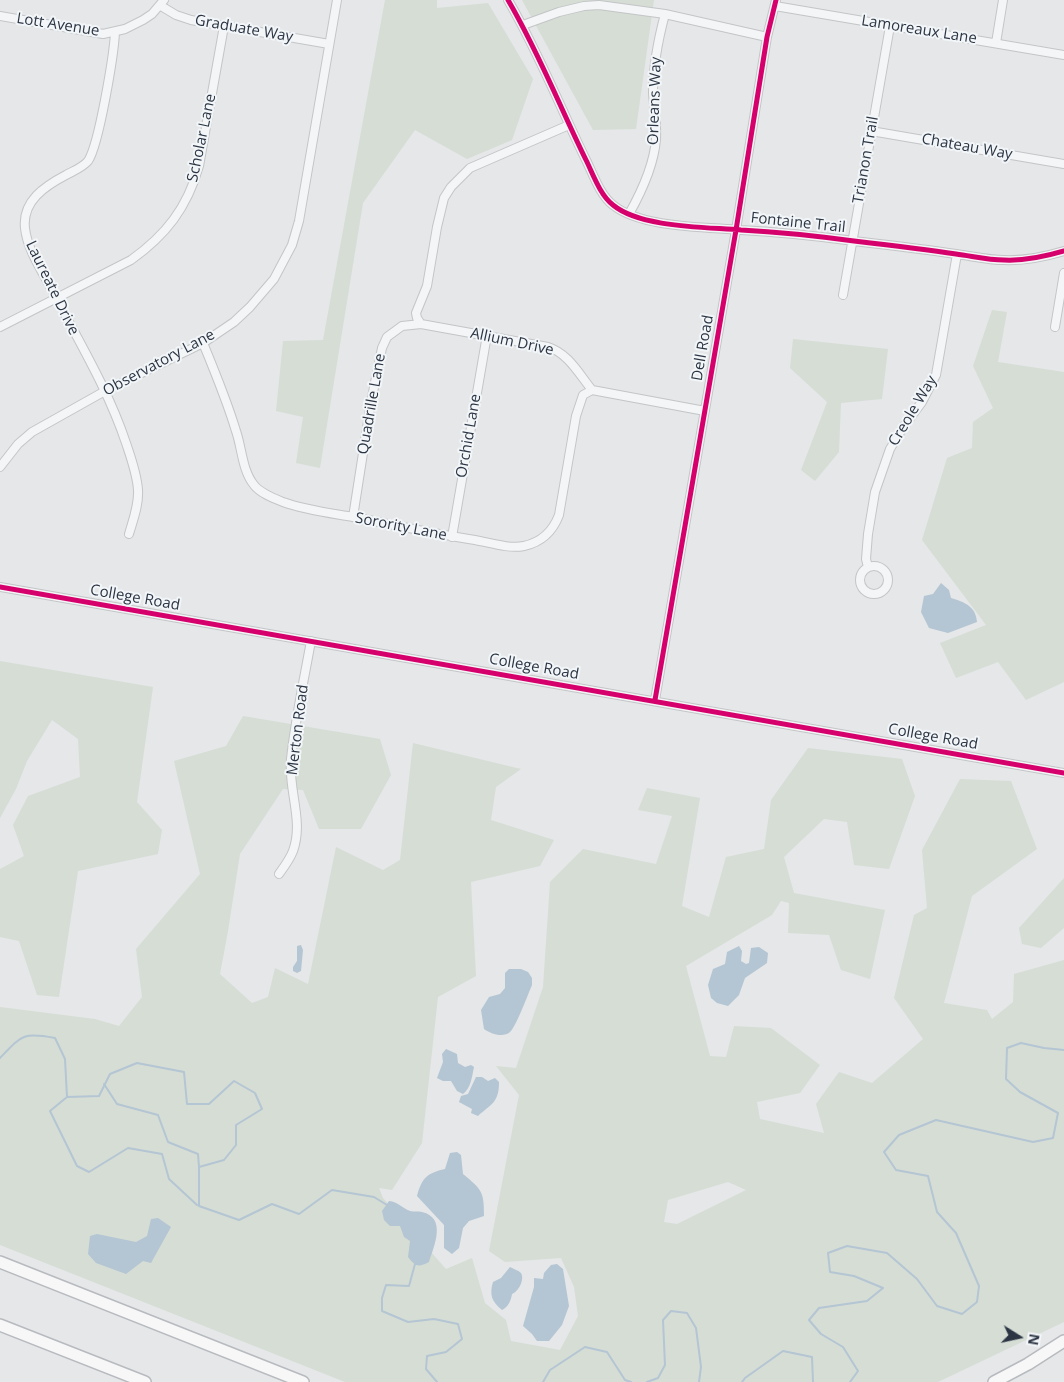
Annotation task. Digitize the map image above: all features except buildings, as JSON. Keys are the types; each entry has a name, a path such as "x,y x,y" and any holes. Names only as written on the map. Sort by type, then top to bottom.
{"highway":[{"path":"0,1262 303,1382"},
{"path":"0,1325 145,1382"},
{"path":"994,1382 1028,1364 1064,1341"},
{"path":"124,1374 140,1382"}],"street":[{"name":"Observatory Lane","path":"0,466 18,444 32,432 104,391 203,343 234,322 250,308 274,279 292,245 299,220 338,0"},
{"name":"Fontaine Trail","path":"508,0 523,25 569,125 607,200 629,214 655,222 852,241 988,259 1034,259 1064,251"},
{"path":"996,43 1003,0"},
{"name":"Graduate Way","path":"162,3 176,15 191,20 329,44"},
{"name":"Lott Avenue","path":"0,16 96,33 115,32 143,20 152,14 162,3"},
{"name":"Lamoreaux Lane","path":"775,3 890,26 1064,55"},
{"name":"Dell Road","path":"655,700 736,230 767,37 775,3"},
{"path":"523,25 558,12 592,5 615,6 665,14 767,37"},
{"name":"Orleans Way","path":"629,214 650,169 654,151 656,139 654,73 660,32 665,14"},
{"name":"Scholar Lane","path":"0,328 56,297 131,260 146,249 172,223 184,204 199,166 224,26"},
{"name":"Trianon Trail","path":"843,294 890,26"},
{"name":"Laureate Drive","path":"115,32 100,121 92,154 81,167 40,190 30,204 25,221 28,241 119,421 133,463 138,491 138,504 129,534"},
{"path":"420,324 416,318 416,313 427,286 444,198 451,187 470,168 569,125"},
{"name":"Chateau Way","path":"871,131 1064,164"},
{"name":"Creole Way","path":"868,567 866,559 868,534 875,492 890,449 922,402 936,375 957,254"},
{"path":"1055,327 1064,273"},
{"name":"Allium Drive","path":"420,324 487,335 558,350 567,358 592,390"},
{"name":"Quadrille Lane","path":"353,517 371,402 382,348 387,337 402,326 420,324"},
{"name":"Orchid Lane","path":"452,537 487,335"},
{"name":"Sorority Lane","path":"203,343 226,397 247,472 254,485 265,494 284,502 353,517 452,537 518,546 535,542 545,536 555,526 559,515 579,404 583,395 592,390"},
{"path":"592,390 705,410"},
{"name":"College Road","path":"0,587 1064,773"},
{"name":"Merton Road","path":"279,874 292,853 296,841 297,826 292,787 291,759 311,641"}],"shaded area":[{"path":"385,0 437,0 437,8 488,3 533,79 512,140 467,159 415,130 363,203 320,468 296,463 303,417 276,411 283,341 323,340"},
{"path":"522,0 654,0 636,129 593,130"},
{"path":"992,310 1007,312 998,362 1064,372 1064,682 1026,700 998,662 956,678 940,643 986,625 922,540 947,458 972,448 973,422 993,408 973,366"},
{"path":"793,339 888,349 882,399 841,403 839,452 815,481 801,470 827,402 790,368"},
{"path":"0,661 153,687 137,802 162,830 158,854 78,871 59,997 37,995 19,941 0,937 0,869 24,856 13,825 28,796 80,777 78,739 52,720 27,761 16,789 0,818"},
{"path":"243,716 380,739 391,775 361,829 319,829 303,790 283,789 240,854 220,974 252,1003 268,997 275,968 308,984 336,847 383,870 400,860 413,743 521,769 496,787 491,820 554,840 540,866 471,882 476,976 438,997 422,1143 392,1190 379,1188 383,1198 446,1269 472,1258 485,1303 506,1320 511,1341 560,1350 578,1316 574,1287 561,1258 505,1262 489,1251 519,1095 496,1066 516,1068 543,987 550,882 583,849 656,864 672,816 638,810 647,788 700,798 682,906 709,917 726,857 764,849 771,800 808,748 902,759 915,796 889,869 854,865 847,822 824,819 784,857 794,893 885,910 870,979 841,970 829,935 788,933 789,903 781,901 772,915 686,966 710,1056 726,1057 734,1026 771,1028 820,1065 800,1093 757,1102 760,1119 824,1133 816,1104 839,1072 872,1083 923,1039 894,998 914,915 927,908 922,850 960,779 1011,781 1037,849 972,896 944,1003 987,1010 992,1019 1013,1002 1014,974 1064,960 1064,1322 938,1382 345,1382 0,1245 0,1007 95,1019 119,1026 142,997 136,949 200,874 174,761 226,746","holes":["728,1182 746,1190 677,1224 664,1222 668,1200"]},
{"path":"1064,878 1064,928 1041,948 1022,944 1019,928"}],"water":[{"path":"941,583 949,590 951,598 965,603 972,608 977,622 948,633 929,628 921,612 924,596 933,594"},
{"path":"301,945 303,950 301,971 297,973 293,971 293,967 297,961 297,946"},
{"path":"739,946 742,951 741,961 746,964 749,963 751,948 759,947 768,953 767,963 745,978 739,995 728,1006 717,1003 711,998 708,985 713,969 725,964 727,952"},
{"path":"509,969 521,969 528,972 532,978 532,985 513,1029 507,1034 497,1035 484,1029 481,1010 489,997 500,994 505,988 505,973"},
{"path":"446,1049 457,1054 458,1063 465,1067 471,1065 474,1067 472,1078 463,1094 457,1091 451,1081 443,1081 437,1078 443,1062 442,1054"},
{"path":"476,1077 482,1077 488,1081 495,1078 499,1082 496,1099 478,1116 471,1113 472,1109 459,1102 461,1096 468,1094"},
{"path":"457,1152 461,1155 463,1174 481,1192 484,1216 469,1221 463,1228 459,1248 452,1254 444,1248 444,1225 417,1196 426,1177 434,1172 445,1169 450,1153"},
{"path":"389,1201 410,1211 430,1215 434,1220 437,1226 437,1233 429,1262 417,1265 408,1257 410,1241 404,1237 400,1226 390,1226 384,1220 382,1211"},
{"path":"158,1218 171,1227 151,1263 143,1261 126,1274 96,1263 88,1254 90,1236 97,1234 136,1242 147,1236 151,1219"},
{"path":"557,1264 563,1269 569,1306 562,1325 549,1341 537,1341 523,1326 534,1287 534,1278 543,1279 544,1273 551,1265"},
{"path":"510,1267 521,1273 522,1279 519,1288 512,1294 509,1304 502,1310 492,1298 491,1291 493,1282 501,1278"}],"waterway":[{"path":"0,1058 13,1044 24,1037 36,1035 55,1038 65,1059 67,1097 99,1096 110,1074 137,1063 184,1072 187,1104 209,1104 234,1081 255,1093 262,1109 236,1125 236,1145 224,1160 199,1167 199,1206 239,1220 272,1204 299,1214 332,1190 374,1197 387,1205"},
{"path":"850,1382 858,1371 843,1347 821,1334 809,1320 819,1308 867,1301 883,1288 854,1276 830,1272 828,1253 847,1246 887,1253 917,1279 937,1306 962,1314 977,1302 979,1286 956,1233 937,1212 928,1176 896,1170 884,1152 899,1135 936,1120 1033,1142 1053,1138 1058,1113 1020,1092 1006,1079 1007,1048 1021,1043 1064,1050"},
{"path":"104,1084 117,1104 158,1115 168,1142 198,1154 199,1167"},
{"path":"67,1097 50,1111 77,1166 89,1172 128,1148 162,1154 169,1179 197,1205"},
{"path":"415,1264 409,1286 386,1285 382,1298 382,1311 408,1322 434,1319 458,1324 462,1339 446,1352 427,1356 426,1369 437,1382"},
{"path":"647,1382 658,1378 665,1365 663,1320 671,1311 687,1313 696,1328 701,1367 699,1382"},
{"path":"543,1382 550,1370 585,1347 607,1352 625,1380 631,1382"},
{"path":"742,1382 783,1351 812,1357 813,1382"}],"cycle path":[{"path":"508,0 539,59 597,184 608,201 625,213 674,225 812,236 992,259 1027,259 1064,251"},
{"path":"655,700 736,230 767,37 776,0"},
{"path":"0,587 1064,773"}]}
